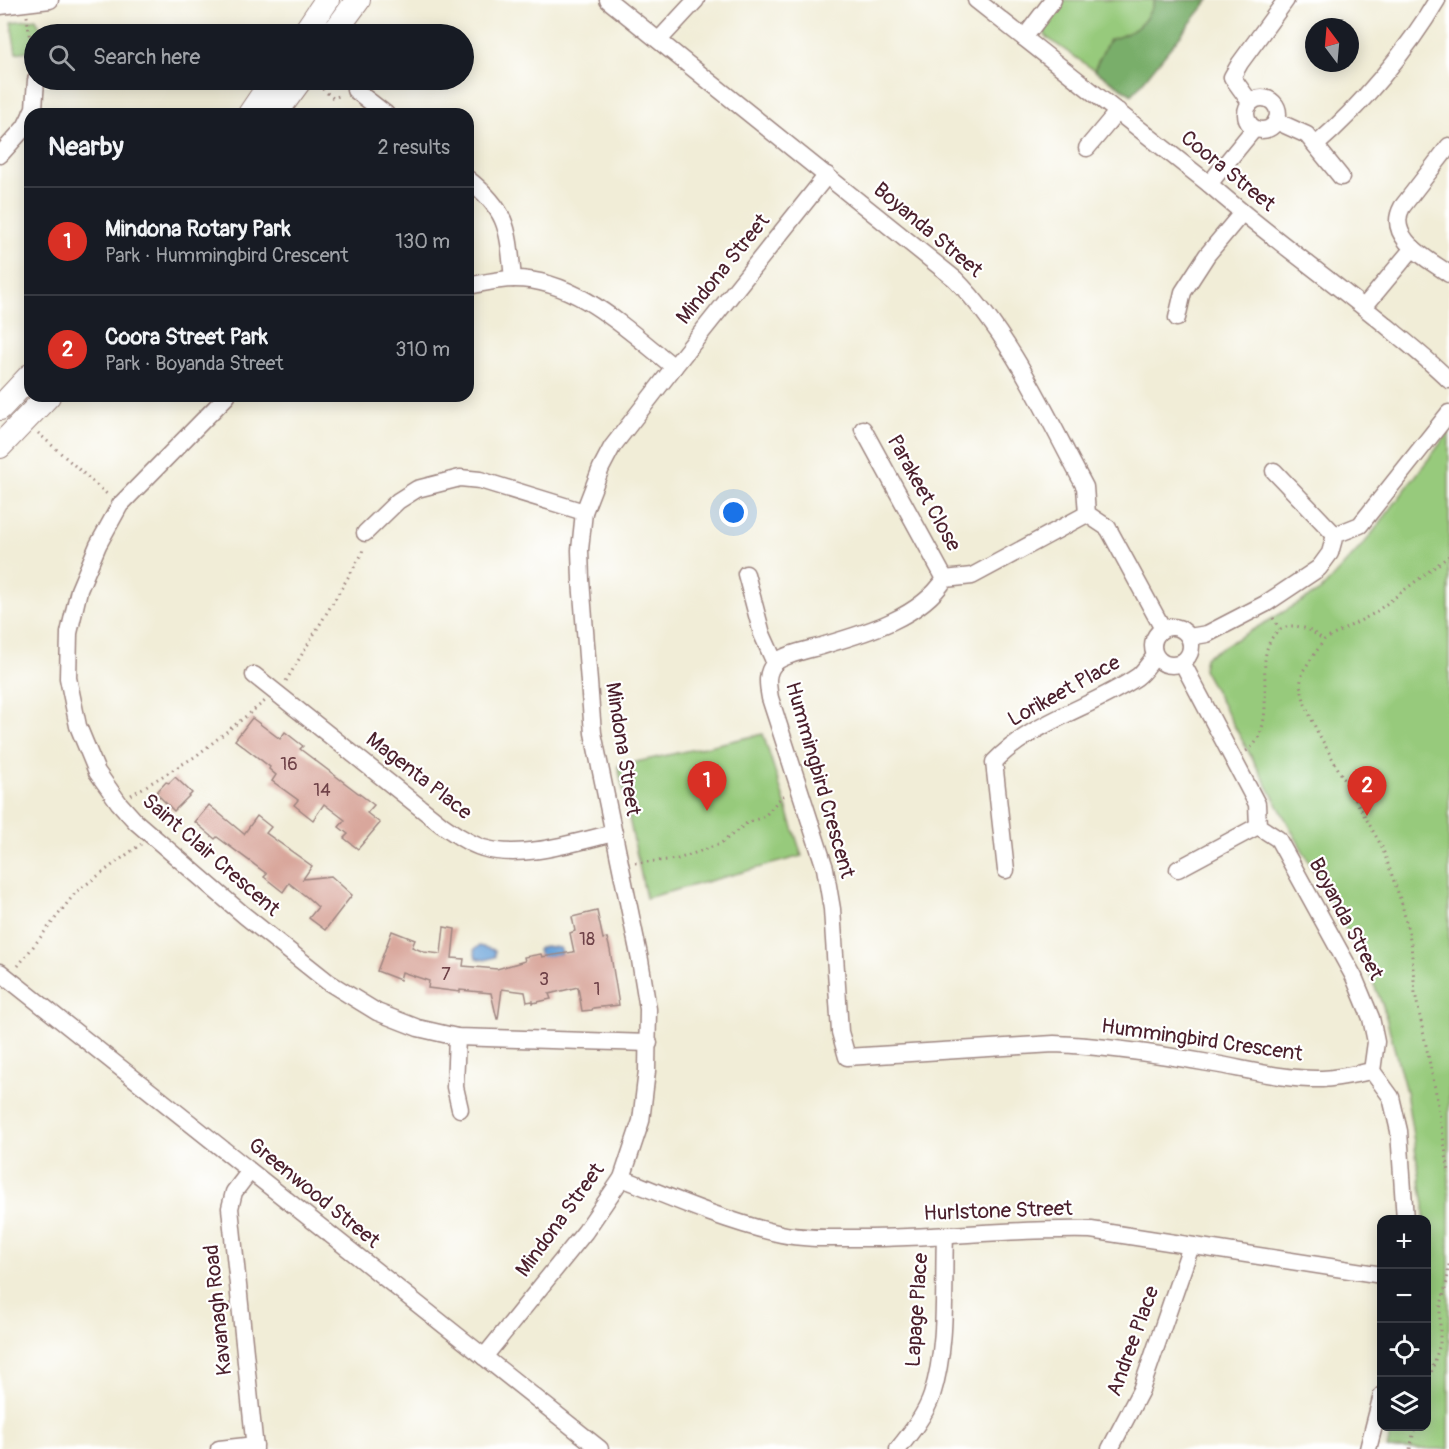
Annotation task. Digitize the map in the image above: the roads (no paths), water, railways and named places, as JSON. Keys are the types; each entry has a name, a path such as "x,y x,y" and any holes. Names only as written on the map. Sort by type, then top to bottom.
{"highway":[{"path":"311,24 327,0"},
{"path":"340,24 358,0"},
{"path":"254,108 266,90"},
{"path":"281,108 299,90"},
{"path":"0,408 24,382"},
{"path":"0,447 42,402"}],"street":[{"path":"0,6 50,0"},
{"name":"Boyanda Street","path":"608,0 955,279 978,302 1000,333 1085,487 1087,514"},
{"path":"658,40 696,0"},
{"name":"Coora Street","path":"976,0 1209,183 1242,213 1364,307 1449,380"},
{"path":"1024,38 1053,0"},
{"path":"1250,102 1232,77 1286,0"},
{"path":"1316,145 1373,87 1404,48 1437,0"},
{"path":"34,108 35,90"},
{"path":"355,90 378,108"},
{"path":"1262,97 1273,101 1278,109 1276,121 1266,130 1254,129 1246,120 1245,112 1250,102 1262,97"},
{"path":"1087,148 1118,111"},
{"path":"1276,121 1307,135 1341,177"},
{"path":"0,155 24,129"},
{"path":"1209,183 1254,129"},
{"path":"1449,146 1397,215 1396,224 1401,235 1413,248 1449,274"},
{"name":"Mindona Street","path":"484,1357 585,1232 622,1178 641,1121 649,1043 648,1009 593,734 581,580 580,550 584,512 612,447 827,175"},
{"path":"474,184 487,194 500,210 509,236 513,279"},
{"path":"1177,318 1184,292 1208,255 1242,213"},
{"path":"1364,307 1413,248"},
{"path":"474,285 513,279 558,287 579,296 608,315 674,367"},
{"name":"Saint Clair Crescent","path":"221,402 120,505 98,545 79,590 69,633 68,678 78,726 97,772 119,803 245,916 328,982 377,1012 418,1028 457,1037 649,1043"},
{"path":"1335,535 1360,525 1449,413"},
{"name":"Parakeet Close","path":"863,429 945,579"},
{"path":"1274,471 1335,535"},
{"path":"365,533 398,501 417,489 460,478 480,480 584,512"},
{"path":"945,579 972,576 1087,514 1108,528 1163,629"},
{"path":"1189,637 1207,634 1265,604 1319,568 1330,553 1335,535"},
{"path":"746,574 762,634 775,663"},
{"name":"Hummingbird Crescent","path":"945,579 928,600 888,623 860,634 792,654 775,663 767,680 770,698 825,868 831,909 840,1032 847,1057 1054,1044 1084,1045 1151,1054 1298,1078 1323,1079 1372,1071"},
{"path":"1175,627 1189,637 1191,648 1182,662 1170,665 1159,661 1155,656 1152,644 1154,638 1163,629 1175,627"},
{"name":"Lorikeet Place","path":"1006,870 994,762 1004,751 1026,736 1138,676 1155,656"},
{"path":"1178,869 1258,826 1257,804 1182,662"},
{"name":"Magenta Place","path":"254,675 462,839 483,848 505,852 545,848 614,833"},
{"name":"Boyanda Street","path":"1258,826 1278,839 1354,977 1371,1018 1376,1042 1372,1071"},
{"name":"Greenwood Street","path":"0,972 600,1449"},
{"path":"457,1037 455,1087 460,1109"},
{"path":"1372,1071 1391,1097 1399,1131 1405,1215"},
{"name":"Kavanagh Road","path":"250,1171 234,1192 230,1208 255,1447"},
{"name":"Hurlstone Street","path":"622,1178 730,1219 783,1234 873,1239 1042,1229 1091,1230 1377,1274"},
{"name":"Lapage Place","path":"898,1449 932,1397 941,1354 945,1235"},
{"name":"Andree Place","path":"1110,1449 1141,1390 1191,1246"},
{"path":"1368,1449 1377,1414"},
{"path":"219,1449 255,1447"}],"water":[{"path":"479,946 495,950 495,957 485,960 476,958 474,950"},
{"path":"545,946 560,948 561,954 542,958 538,951 539,948"}],"place":[{"name":"Mindona Rotary Park","path":"707,811"},
{"name":"Coora Street Park","path":"1367,816"}]}
